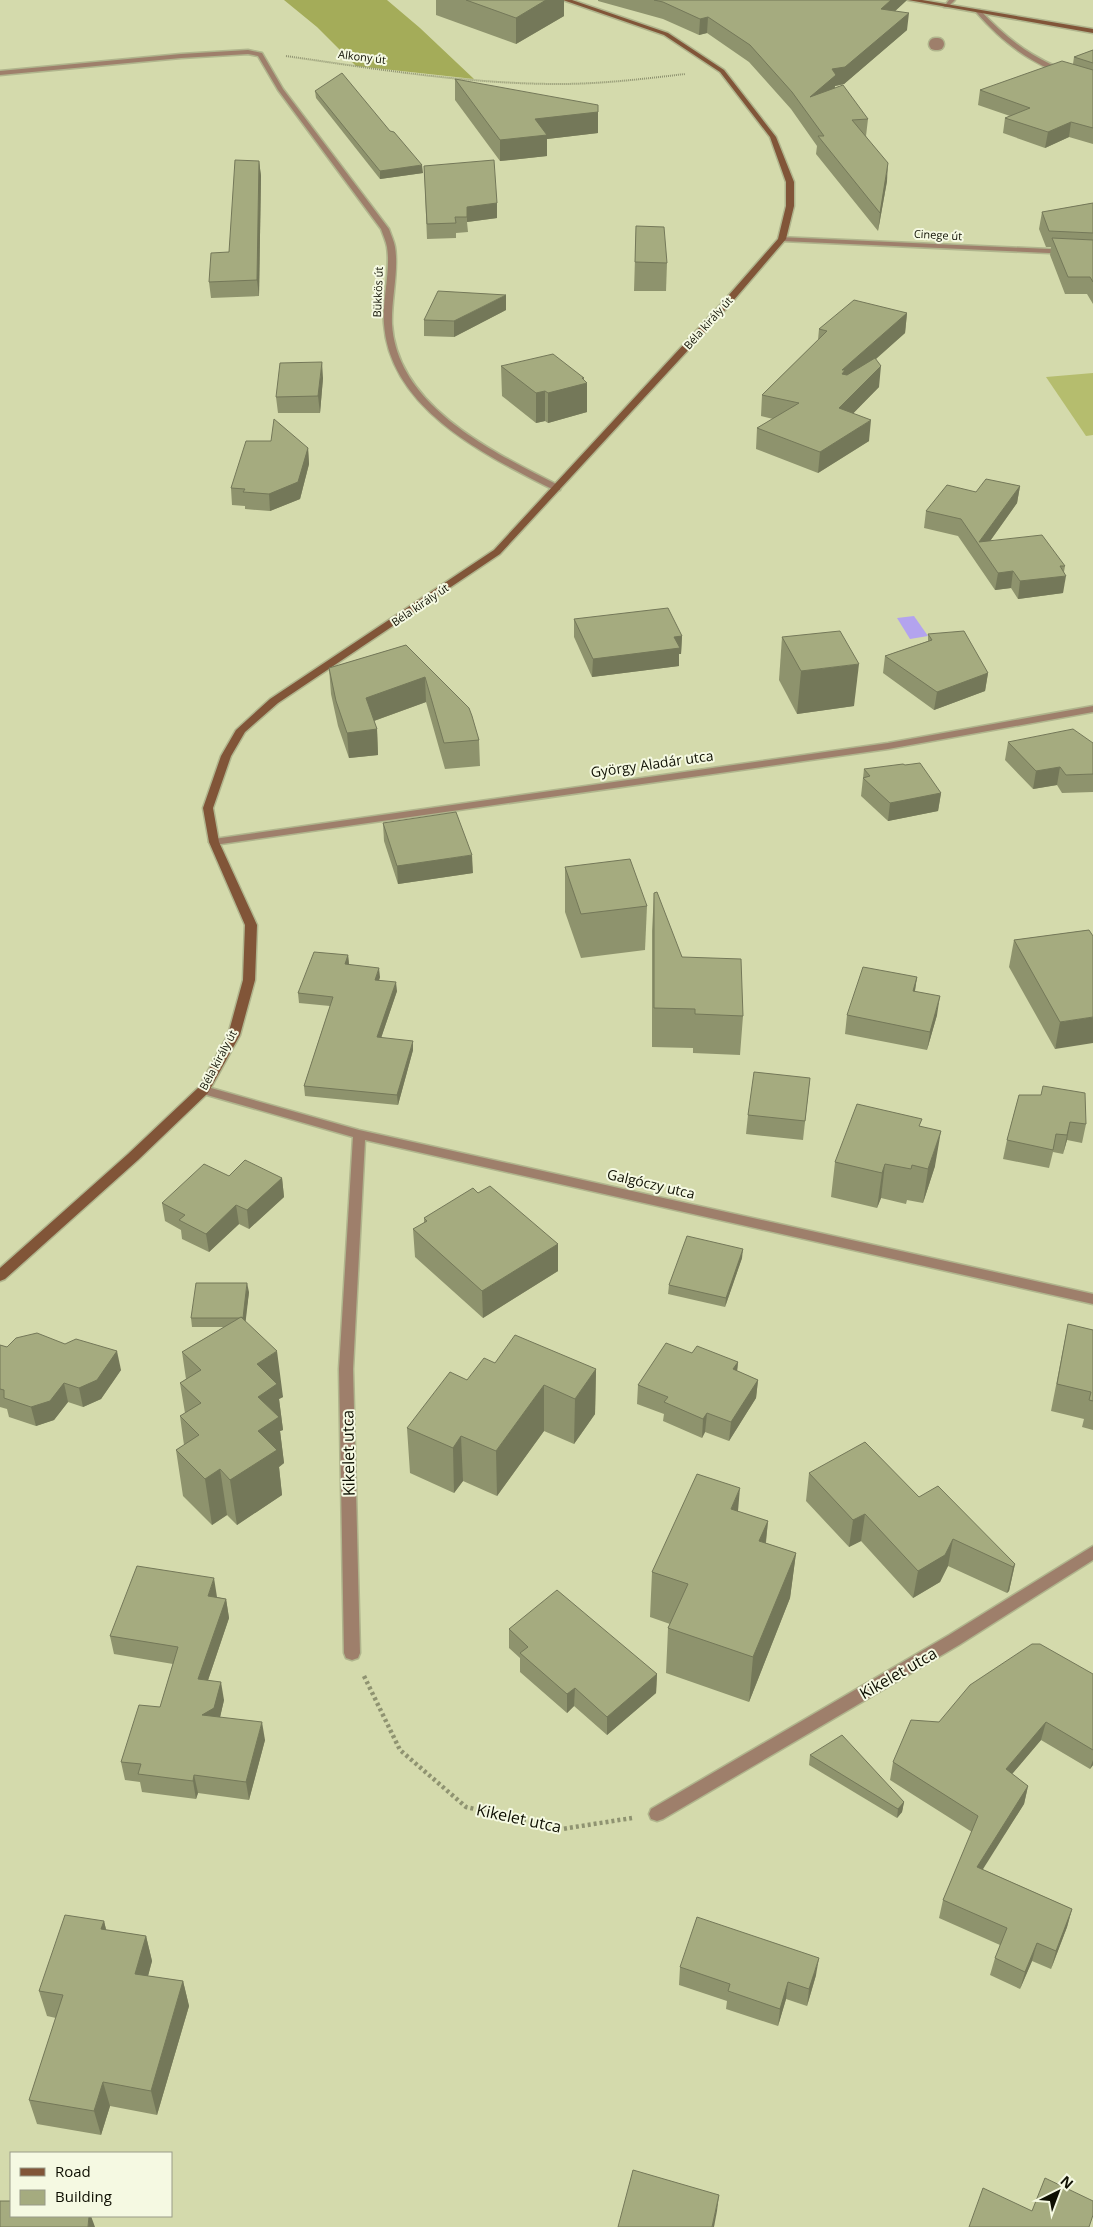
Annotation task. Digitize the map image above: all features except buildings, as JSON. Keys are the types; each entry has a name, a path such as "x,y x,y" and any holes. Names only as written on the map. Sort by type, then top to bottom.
{"street":[{"name":"Béla király út","path":"0,1276 133,1157 204,1090 234,1035 249,980 251,925 214,842 208,808 226,756 242,730 274,701 497,552 724,306 782,239 790,206 790,182 773,137 722,71 666,34 566,0"},
{"path":"911,0 1093,31"},
{"path":"946,6 952,0"},
{"path":"978,11 993,29 1023,54 1051,69 1093,82"},
{"path":"0,73 181,56 248,52 260,54"},
{"name":"Bükkös út","path":"260,54 280,89 385,229 391,248 388,325 399,369 411,387 431,411 502,460 557,488"},
{"name":"Cinege út","path":"782,239 1093,253"},
{"name":"György Aladár utca","path":"214,842 888,746 1093,709"},
{"name":"Galgóczy utca","path":"204,1090 359,1134 1093,1299"},
{"name":"Kikelet utca","path":"352,1653 346,1369 359,1134"},
{"name":"Kikelet utca","path":"657,1814 954,1640 1093,1552"}],"path":[{"name":"Alkony út","path":"260,54 277,54 356,66 464,78 542,84 608,82 722,71"},
{"name":"Kikelet utca","path":"352,1653 400,1750 466,1807 562,1829 657,1814"}],"green space":[{"path":"284,0 387,0 474,79 356,66 317,27"},
{"path":"1093,373 1093,435 1086,436 1046,377"}],"shaded area":[{"path":"914,616 928,636 910,639 897,618"}]}
